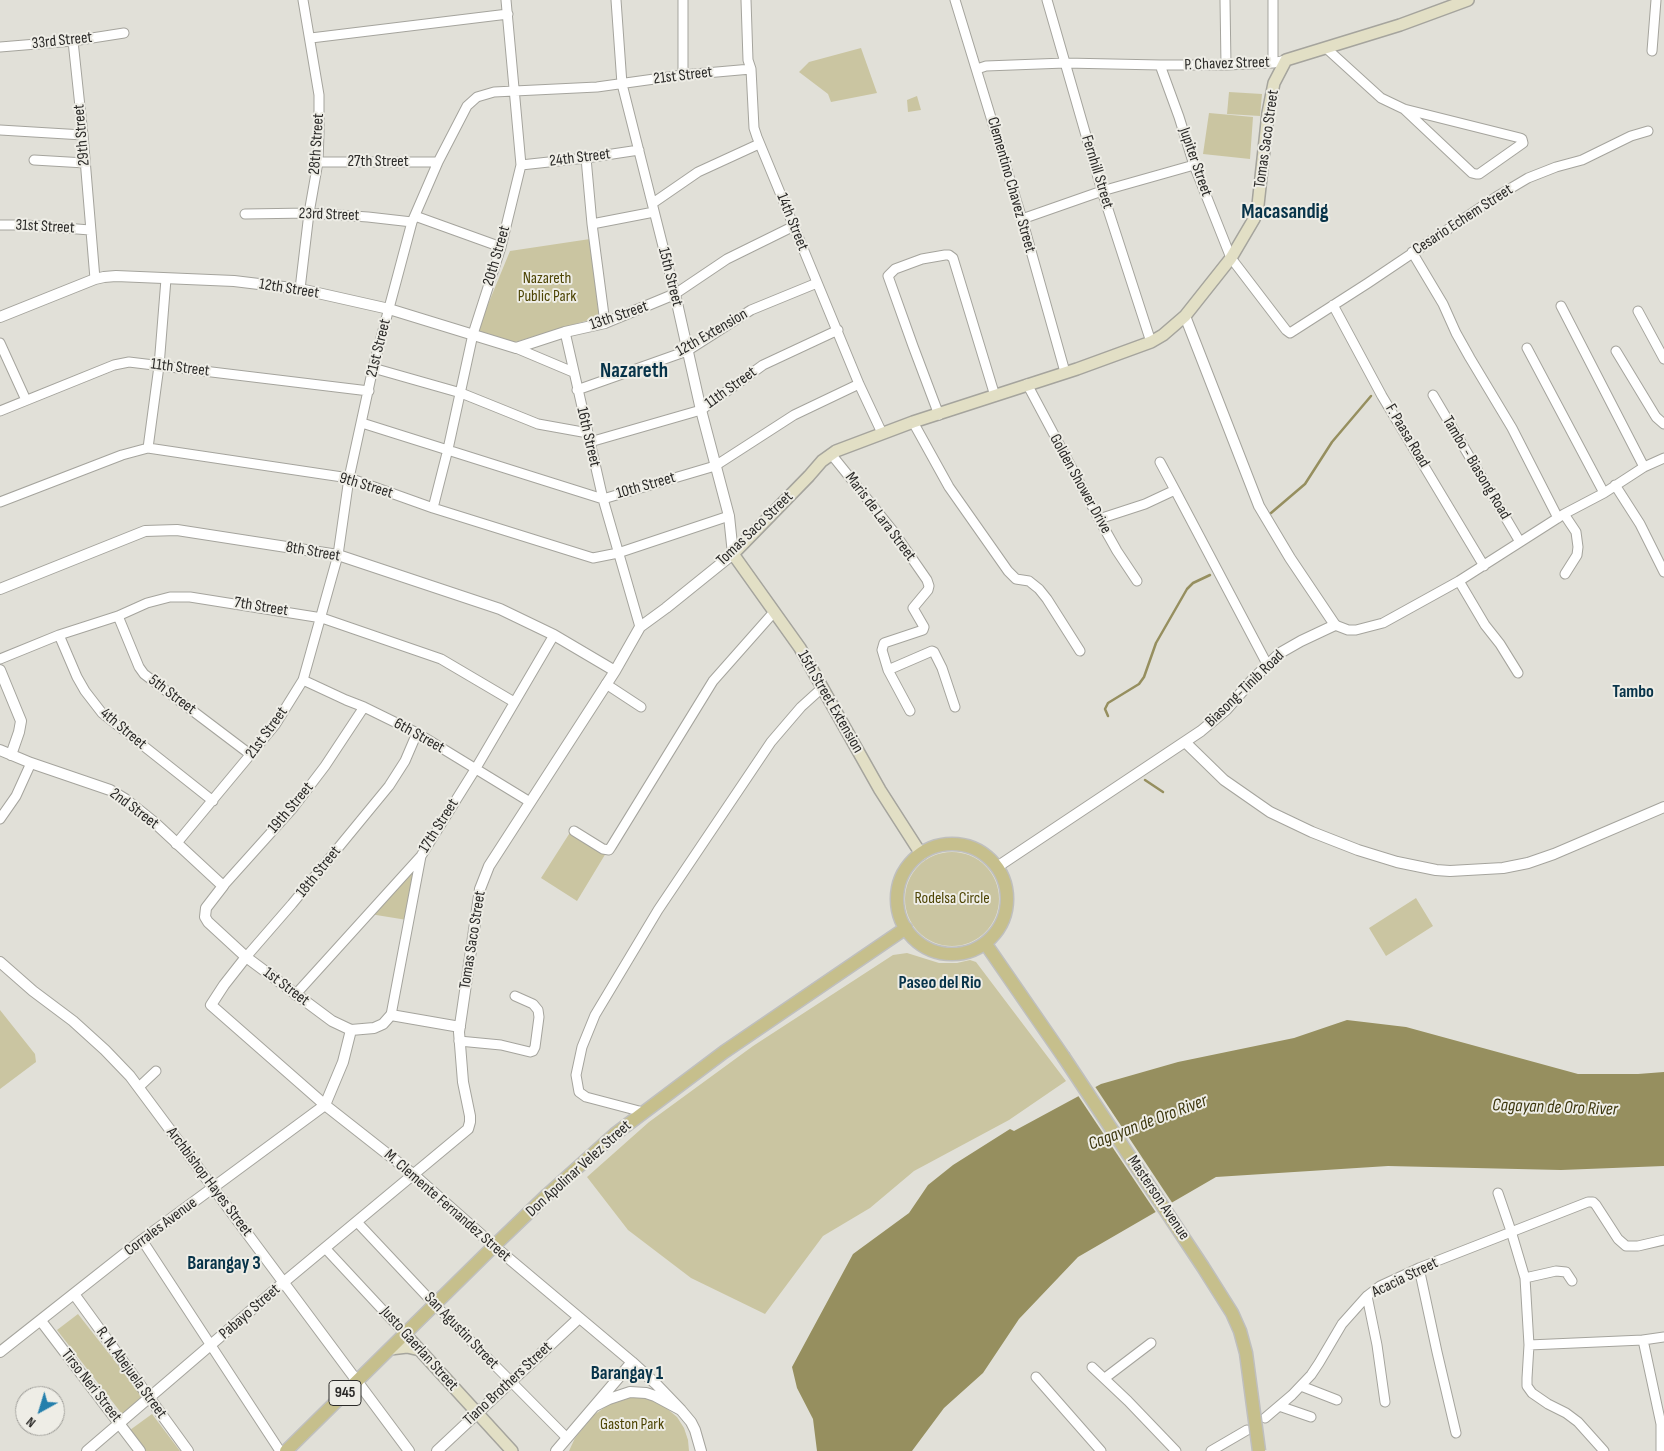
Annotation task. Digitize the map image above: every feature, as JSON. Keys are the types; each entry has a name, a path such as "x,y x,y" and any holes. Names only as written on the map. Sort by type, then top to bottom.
{"main road":[{"name":"P. Chavez Street","path":"1286,60 1400,25 1468,0"},
{"name":"Tomas Saco Street","path":"733,554 822,461 831,454 913,422 1010,392 1027,384 1036,383 1151,342 1163,335 1185,316 1231,258 1248,231 1258,205 1268,113 1274,83 1286,60"},
{"name":"15th Street Extension","path":"733,554 800,648 880,790 922,854"},
{"path":"943,845 959,845 984,854 997,867 1006,890 1006,907 1001,924 992,937 978,947 963,952 940,952 919,941 906,928 898,908 898,891 903,875 914,860 922,854 943,845"},
{"name":"Don Apolinar Velez Street","path":"286,1451 494,1246 582,1163 643,1112 724,1052 906,928"},
{"name":"Masterson Avenue","path":"985,942 1063,1056 1232,1313 1240,1331 1246,1353 1259,1451"},
{"name":"Justo Gaerlan Street","path":"405,1334 512,1451"},
{"path":"390,1349 407,1348 420,1350"}],"street":[{"name":"28th Street","path":"300,289 309,213 318,162 319,95 313,64 311,38 303,0"},
{"name":"20th Street","path":"432,508 448,449 473,334 501,247 521,165 506,0"},
{"name":"15th Street","path":"616,0 622,84 675,294 701,410 729,516 733,554"},
{"path":"683,0 683,75"},
{"name":"14th Street","path":"746,0 748,60 751,69 754,128 759,144 882,433"},
{"name":"Clementino Chavez Street","path":"955,0 1022,219 1065,372"},
{"name":"Fernhill Street","path":"1046,0 1102,191 1151,342"},
{"path":"1225,0 1226,65"},
{"path":"1273,0 1274,63"},
{"path":"1652,51 1656,0"},
{"path":"311,38 508,14"},
{"name":"33rd Street","path":"0,48 73,41 124,33"},
{"name":"29th Street","path":"73,41 83,135 94,279"},
{"path":"1326,48 1381,98 1404,109 1520,138 1523,143 1478,174 1472,173 1404,109"},
{"name":"P. Chavez Street","path":"977,69 986,66 1065,63 1226,65 1274,63 1286,60"},
{"name":"Jupiter Street","path":"1160,65 1194,165 1231,258 1290,333"},
{"name":"21st Street","path":"176,844 213,802 275,725 303,680 322,618 338,555 349,478 373,368 414,219 438,162 456,125 471,101 484,94 515,90 597,87 683,75 751,69"},
{"path":"0,130 83,135"},
{"name":"Cesario Echem Street","path":"1290,333 1496,197 1528,178 1556,167 1582,160 1631,136 1648,131"},
{"path":"592,224 653,207 698,172 759,144"},
{"name":"24th Street","path":"521,165 639,150"},
{"path":"586,158 592,224 605,324"},
{"path":"34,160 85,163"},
{"name":"27th Street","path":"318,162 438,162"},
{"path":"1022,219 1102,191 1194,165"},
{"name":"23rd Street","path":"244,214 309,213 414,219 501,247"},
{"name":"31st Street","path":"0,225 90,230"},
{"name":"13th Street","path":"516,348 565,332 605,324 675,294 727,258 794,226"},
{"path":"1412,252 1443,304 1470,358 1561,516 1576,532 1577,554 1565,574"},
{"path":"939,415 888,276 895,269 945,255 953,258 995,396"},
{"name":"12th Street","path":"0,317 94,279 116,276 234,281 300,289 389,309 516,348 573,372"},
{"path":"148,448 159,366 166,279"},
{"name":"12th Extension","path":"577,390 687,351 751,310 817,282"},
{"name":"F. Paasa Road","path":"1332,306 1382,396 1484,566"},
{"path":"1562,306 1644,466"},
{"path":"1638,311 1664,359"},
{"path":"1185,316 1259,506 1290,558 1335,626 1348,630 1356,630 1383,623 1484,566 1561,516 1604,493 1644,466 1664,458"},
{"name":"11th Street","path":"373,368 461,393 538,424 589,437 701,410 763,365 838,330"},
{"name":"16th Street","path":"565,332 603,499 640,627"},
{"path":"0,343 26,400"},
{"path":"1527,348 1604,493"},
{"path":"1616,351 1656,419 1664,424"},
{"name":"11th Street","path":"0,411 114,365 129,362 369,391"},
{"name":"10th Street","path":"362,423 603,499 715,466 794,415 860,384"},
{"name":"Golden Shower Drive","path":"1027,384 1099,519 1137,581"},
{"name":"Tambo - Biasong Road","path":"1433,395 1520,542"},
{"path":"913,422 949,487 1013,576 1016,580 1032,583 1047,600 1080,651"},
{"name":"9th Street","path":"0,502 122,455 148,448 349,478 432,508 593,558 618,553 729,516"},
{"name":"Maris de Lara Street","path":"831,454 893,531 927,580 928,590 913,608 924,627 923,630 884,644 882,650 888,670"},
{"path":"1160,462 1267,664"},
{"path":"1615,486 1640,524 1664,572"},
{"path":"1099,519 1145,504 1175,490"},
{"name":"8th Street","path":"0,589 145,531 177,530 338,555 500,609 554,635 615,671"},
{"name":"Tomas Saco Street","path":"414,1175 464,1134 470,1126 470,1116 463,1082 459,1041 460,1027 480,889 489,866 615,671 640,627 733,554"},
{"path":"1459,581 1485,625 1500,644 1518,673"},
{"name":"7th Street","path":"0,659 59,635 118,616 147,602 170,597 190,596 322,618 442,659 514,702"},
{"path":"574,831 603,849 609,850 713,681 774,612"},
{"name":"5th Street","path":"118,616 139,667 144,674 251,755"},
{"name":"Biasong-Tinib Road","path":"997,867 1201,731 1226,710 1267,664 1291,646 1335,626"},
{"name":"4th Street","path":"59,635 76,677 102,713 213,802"},
{"name":"17th Street","path":"295,994 421,856 476,768 554,635"},
{"path":"910,711 888,670 932,651 942,668 955,707"},
{"path":"0,670 21,721 10,755"},
{"name":"6th Street","path":"303,680 417,733 530,802"},
{"path":"606,684 642,707"},
{"path":"643,1112 586,1097 579,1092 576,1075 582,1047 602,1002 658,910 766,750 801,707 822,688"},
{"name":"19th Street","path":"209,903 293,808 325,766 364,707"},
{"name":"18th Street","path":"211,1005 246,957 299,897 389,786 405,761 417,733"},
{"path":"1185,742 1224,780 1270,812 1312,832 1358,850 1397,862 1436,870 1503,868 1528,863 1554,854 1664,807"},
{"name":"2nd Street","path":"0,750 31,763 110,790 125,799 155,823 223,886"},
{"path":"0,819 13,801 31,763"},
{"path":"325,1105 343,1062 350,1030 379,1026 391,1015 421,856"},
{"name":"1st Street","path":"209,903 205,912 208,922 246,957 334,1023 350,1030"},
{"name":"Archbishop Hayes Street","path":"0,962 91,1037 122,1067 139,1087 409,1451"},
{"path":"459,1041 501,1045 530,1052 533,1051 539,1017 538,1010 532,1004 515,996"},
{"name":"M. Clemente Fernandez Street","path":"211,1005 325,1105 414,1175 494,1246 632,1362 681,1410 695,1430 702,1451"},
{"path":"391,1015 460,1027"},
{"path":"139,1087 156,1071"},
{"name":"Corrales Avenue","path":"0,1352 142,1240 325,1105"},
{"name":"Pabayo Street","path":"87,1451 284,1282 414,1175"},
{"path":"1498,1193 1512,1231 1525,1278 1529,1345 1526,1382 1529,1390 1578,1422 1604,1451"},
{"name":"Acacia Street","path":"1265,1418 1301,1386 1319,1364 1342,1324 1367,1296 1380,1286 1419,1268 1588,1202 1596,1204 1618,1239 1626,1246 1638,1246 1664,1240"},
{"name":"San Agustin Street","path":"357,1222 435,1305 567,1438"},
{"path":"142,1240 280,1451"},
{"name":"Justo Gaerlan Street","path":"326,1248 405,1334"},
{"path":"1419,1268 1456,1433"},
{"path":"1525,1278 1556,1271 1566,1272 1572,1281"},
{"name":"R. N. Abejuela Street","path":"74,1294 188,1451"},
{"path":"1367,1296 1377,1345 1385,1402"},
{"name":"Tiano Brothers Street","path":"437,1451 579,1318"},
{"name":"Tirso Neri Street","path":"41,1321 140,1451"},
{"path":"1529,1345 1643,1340 1664,1337"},
{"path":"1643,1340 1661,1424 1661,1451"},
{"path":"1105,1378 1151,1343"},
{"path":"556,1451 632,1362"},
{"path":"1092,1368 1105,1378 1148,1420 1176,1451"},
{"path":"1036,1377 1101,1451"},
{"path":"1301,1386 1337,1400"},
{"path":"595,1406 621,1394 636,1392 654,1396 681,1410"},
{"path":"1279,1406 1311,1417"},
{"path":"1211,1451 1247,1430"},
{"path":"562,1451 567,1438"}],"green space":[{"path":"861,48 877,93 831,102 828,94 799,72 809,62"},
{"path":"1229,92 1262,94 1260,116 1227,114"},
{"path":"917,96 921,110 908,112 907,100"},
{"path":"1209,113 1253,117 1250,159 1203,154"},
{"name":"Nazareth Public Park","path":"590,239 599,317 512,343 477,331 510,251"},
{"path":"571,831 606,853 577,901 541,878"},
{"name":"Rodelsa Circle","path":"952,852 970,855 985,866 996,881 999,899 996,917 985,932 970,943 952,946 934,943 919,932 908,917 905,899 908,881 919,866 934,855"},
{"path":"416,867 407,920 370,914"},
{"path":"1416,898 1433,926 1386,956 1369,928"},
{"path":"907,953 939,963 957,963 970,960 976,962 1066,1081 1009,1120 914,1171 870,1208 823,1236 765,1314 691,1278 628,1230 587,1177 649,1122 753,1046 893,955"},
{"path":"0,1010 35,1054 36,1062 0,1089"},
{"path":"78,1314 143,1397 122,1414 57,1330"},
{"name":"Gaston Park","path":"630,1398 655,1401 677,1417 684,1428 689,1451 569,1451 575,1438 594,1415 608,1405"},
{"path":"152,1414 180,1451 146,1451 130,1430"}],"water":[{"name":"Cagayan de Oro River","path":"1347,1020 1406,1027 1578,1074 1664,1072 1664,1166 1561,1170 1388,1166 1216,1177 1078,1257 1019,1319 983,1373 944,1408 912,1451 817,1451 813,1419 797,1388 792,1367 853,1254 909,1213 928,1185 953,1165 1010,1129 1014,1131 1101,1084 1178,1062 1294,1038"}],"pier":[{"path":"1094,1085 1173,1204 1157,1214 1077,1094"}],"waterway":[{"path":"1271,513 1305,484 1332,442 1371,396"},
{"path":"1108,716 1105,709 1108,703 1139,684 1144,677 1156,643 1187,589 1193,583 1210,575"},
{"path":"1145,780 1163,792"}],"district":[{"name":"Macasandig","path":"1285,213"},
{"name":"Nazareth","path":"634,372"},
{"name":"Tambo","path":"1633,692"},
{"name":"Paseo del Rio","path":"940,983"},
{"name":"Barangay 3","path":"224,1264"},
{"name":"Barangay 1","path":"627,1374"}]}
